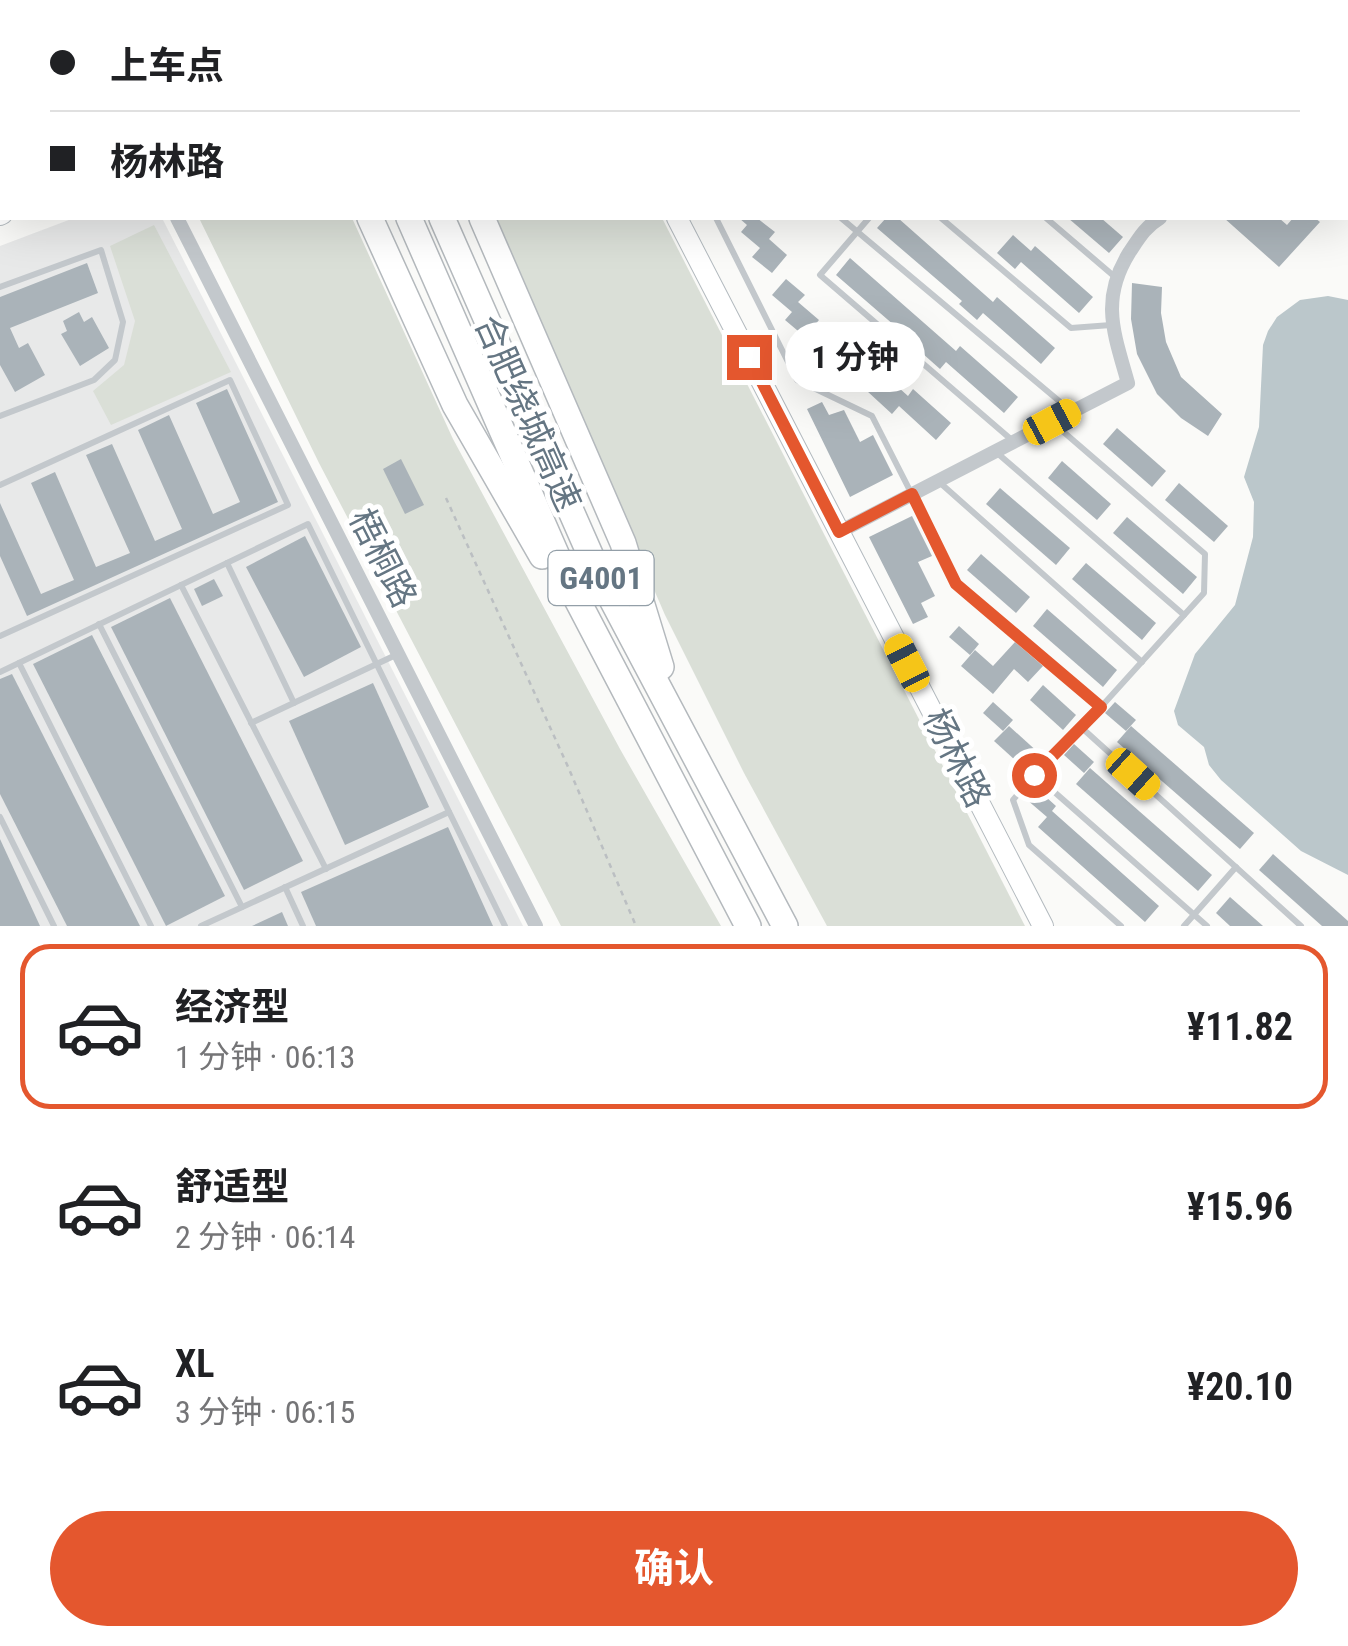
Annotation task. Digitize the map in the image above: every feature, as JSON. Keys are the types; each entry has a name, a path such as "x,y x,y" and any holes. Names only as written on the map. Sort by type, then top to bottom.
{"highway":[{"path":"371,220 455,405 648,736"},
{"name":"合肥绕城高速","path":"411,220 570,588 748,926"},
{"name":"合肥绕城高速","path":"443,220 600,576 785,926"},
{"path":"483,220 623,543 678,725"}],"street":[{"name":"梧桐路","path":"178,220 536,926"},
{"name":"杨林路","path":"679,220 1043,926"},
{"path":"839,532 1128,383 1111,324 1114,277 1141,222"}],"lane":[{"path":"717,220 797,380 872,416 956,584 1101,707"},
{"path":"843,220 1072,412"},
{"path":"867,220 820,274 1014,442"},
{"path":"943,220 1071,328 1111,324"},
{"path":"1048,220 1114,277"},
{"path":"0,287 101,250 123,322 115,360 94,380 0,416"},
{"path":"0,485 230,380 288,505 0,636"},
{"path":"1052,422 1206,554 1204,593 1013,800 1029,846 1121,926"},
{"path":"995,452 1184,616"},
{"path":"938,481 1142,662"},
{"path":"0,672 308,524 505,926"},
{"path":"227,563 294,703"},
{"path":"180,585 326,869"},
{"path":"100,624 242,907"},
{"path":"251,723 398,654"},
{"path":"19,663 151,926"},
{"path":"1082,728 1301,926"},
{"path":"1034,775 1207,926"},
{"path":"201,926 450,812"},
{"path":"0,816 54,926"},
{"path":"1184,926 1236,867"},
{"path":"285,888 303,926"}],"path":[{"path":"446,498 636,926"}],"shaded area":[{"path":"69,220 163,220 523,926 0,926 0,246"},
{"path":"200,220 353,220 453,439 620,749 721,926 561,926 319,463"},
{"path":"494,220 663,220 1025,926 827,926 665,615"},
{"path":"154,225 231,372 111,425 93,391 124,365 135,321 110,246"},
{"path":"1328,296 1348,300 1348,875 1301,851 1221,780 1209,765 1204,747 1178,725 1174,711 1195,654 1235,605 1253,537 1254,502 1244,477 1259,427 1263,345 1268,331 1277,317 1300,300"}],"building":[{"path":"741,220 760,220 775,232 769,239 787,255 772,273 752,257 760,248 741,232 747,225"},
{"path":"884,220 900,220 993,302 997,297 1055,348 1041,364 983,313 977,320 959,304 962,301 877,228"},
{"path":"1070,220 1103,220 1123,237 1109,253"},
{"path":"1226,220 1281,220 1287,225 1291,220 1320,222 1279,267"},
{"path":"1013,235 1031,251 1035,246 1093,297 1079,313 1021,262 1015,269 997,253"},
{"path":"850,258 956,351 960,346 1018,397 1004,413 946,362 940,369 836,275"},
{"path":"87,263 98,293 10,328 19,348 28,343 45,375 15,392 0,365 0,297"},
{"path":"786,279 805,295 798,302 819,320 813,327 863,370 870,362 908,396 913,389 951,423 936,440 899,406 892,414 842,368 834,377 797,344 804,336 785,320 792,312 772,295"},
{"path":"1132,283 1162,287 1166,342 1181,377 1222,414 1208,436 1181,418 1157,394 1137,354 1131,319"},
{"path":"79,312 84,322 92,317 109,348 80,366 61,334 67,331 63,321"},
{"path":"227,389 278,502 27,616 0,556 0,503 41,594 74,580 31,483 55,472 96,567 130,553 86,455 112,444 155,541 182,529 138,430 169,415 213,514 240,502 196,403"},
{"path":"822,402 829,415 844,410 860,442 873,435 893,475 850,497 807,409"},
{"path":"1117,428 1166,471 1152,487 1103,444"},
{"path":"401,459 424,505 405,514 383,469"},
{"path":"1062,461 1111,504 1097,520 1048,478"},
{"path":"1179,483 1228,526 1214,542 1165,500"},
{"path":"1000,488 1070,548 1056,565 986,504"},
{"path":"912,516 932,556 918,562 935,596 921,603 928,617 913,624 869,537"},
{"path":"1127,517 1197,577 1183,594 1113,533"},
{"path":"305,536 361,647 304,677 246,567"},
{"path":"981,554 1030,597 1016,613 967,570"},
{"path":"1086,563 1156,623 1142,640 1072,579"},
{"path":"214,579 223,596 202,606 194,589"},
{"path":"170,598 303,861 244,890 111,627"},
{"path":"1047,609 1117,670 1103,687 1033,626"},
{"path":"959,626 979,644 970,655 949,637"},
{"path":"92,635 225,896 166,926 33,664"},
{"path":"1015,642 1043,666 1028,682 1014,669 993,694 961,666 975,650 993,666"},
{"path":"12,674 140,926 67,926 0,794 0,679"},
{"path":"373,683 429,807 345,845 289,721"},
{"path":"1043,685 1076,715 1063,730 1030,700"},
{"path":"993,702 1013,720 1003,731 983,713"},
{"path":"1115,702 1136,720 1126,731 1105,713"},
{"path":"1009,726 1040,754 1026,770 994,741"},
{"path":"1131,726 1254,833 1240,849 1117,742"},
{"path":"1074,744 1094,762 1084,773 1064,755"},
{"path":"1090,768 1212,875 1198,891 1076,784"},
{"path":"1036,788 1056,806 1052,811 1159,906 1145,922 1038,827 1047,817 1026,799"},
{"path":"448,827 493,926 316,926 301,892"},
{"path":"0,839 40,926 0,926"},
{"path":"1273,854 1348,921 1348,926 1322,926 1259,870"},
{"path":"1230,897 1263,926 1230,926 1216,913"},
{"path":"282,912 288,926 252,926"}],"route":[{"path":"749,357 839,532 912,494 956,584 1101,707 1034,775"}]}
